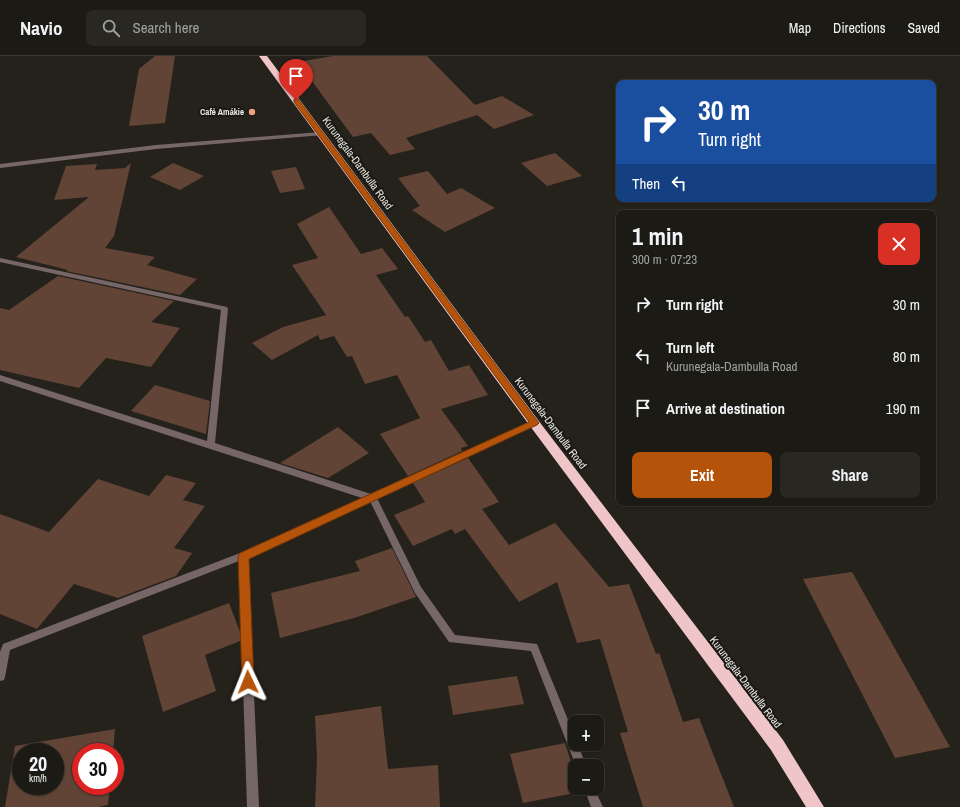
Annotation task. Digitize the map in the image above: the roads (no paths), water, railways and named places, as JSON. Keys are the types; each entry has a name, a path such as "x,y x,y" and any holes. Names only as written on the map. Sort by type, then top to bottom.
{"highway":[{"name":"Kurunegala-Dambulla Road","path":"263,56 534,423 777,745 816,807"}],"street":[{"path":"0,166 156,147 321,134"},
{"path":"0,260 225,309 211,445"},
{"path":"0,378 373,498 418,590 452,639 534,646 578,759"},
{"path":"0,677 6,647 243,556 373,498 534,423"},
{"path":"243,556 253,807"},
{"path":"593,795 597,807"}],"place":[{"name":"Café Amákie","path":"252,112"}]}
